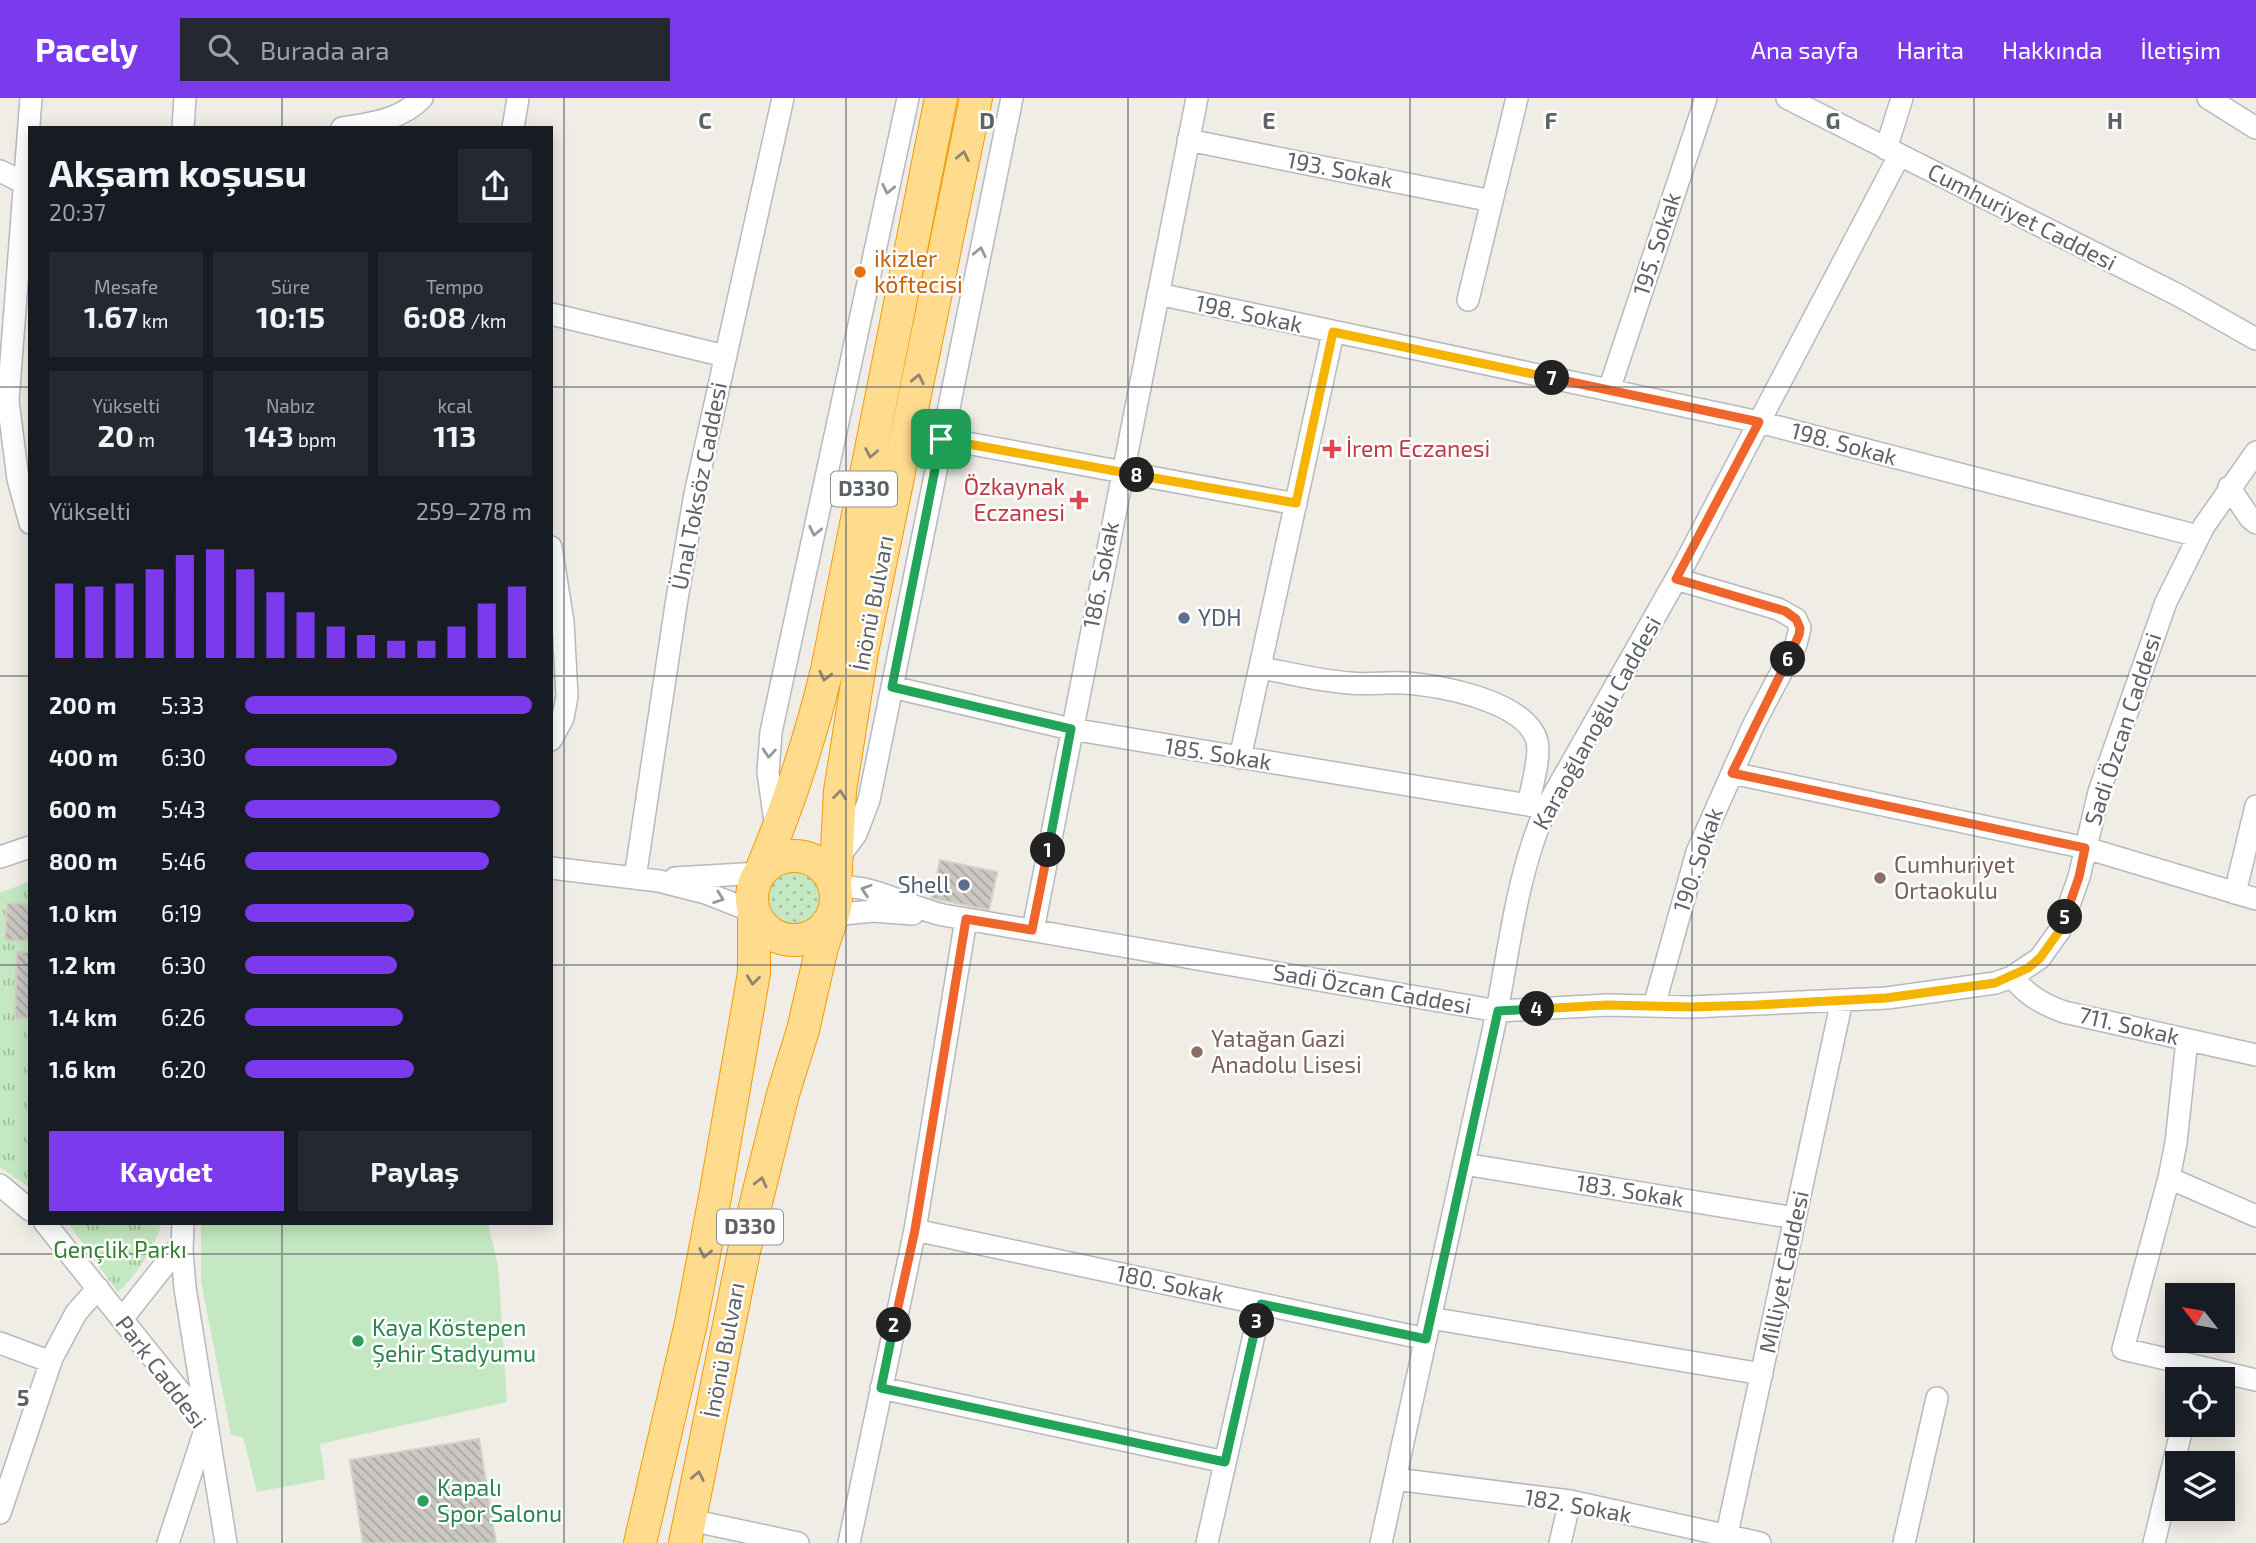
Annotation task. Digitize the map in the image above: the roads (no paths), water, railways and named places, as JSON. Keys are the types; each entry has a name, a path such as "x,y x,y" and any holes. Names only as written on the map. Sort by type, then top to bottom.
{"highway":[{"name":"İnönü Bulvarı","path":"760,873 777,834 806,749 827,670 941,98"},
{"name":"İnönü Bulvarı","path":"687,1531 744,1251 783,1094 803,1030 834,888 840,791 854,698 976,98"},
{"path":"782,858 809,858 821,865 830,875 834,888 817,934 805,939 793,941 769,933 754,912 754,885 760,873 769,864 782,858"},
{"name":"İnönü Bulvarı","path":"640,1543 691,1323 718,1183 754,973 754,912"}],"street":[{"path":"30,126 31,98"},
{"path":"183,126 185,98"},
{"path":"380,125 406,112 422,98"},
{"path":"513,126 518,98"},
{"name":"Ünal Toksöz Caddesi","path":"635,877 695,494 783,98"},
{"path":"777,834 768,772 771,732 908,98"},
{"name":"İnönü Bulvarı","path":"834,888 863,819 873,781 1012,98"},
{"name":"186. Sokak","path":"1032,930 1197,98"},
{"path":"1468,300 1517,98"},
{"name":"195. Sokak","path":"1609,390 1706,98"},
{"name":"Cumhuriyet Caddesi","path":"1787,98 2178,295 2256,339"},
{"name":"Karaoğlanoğlu Caddesi","path":"1381,1543 1498,1011 1508,946 1535,832 1537,807 1676,579 1759,422 1893,152 1902,98"},
{"path":"2208,98 2256,128"},
{"name":"193. Sokak","path":"1188,140 1492,201"},
{"path":"28,162 4,395 28,513"},
{"path":"0,171 27,183"},
{"name":"198. Sokak","path":"1158,294 1759,422 2198,536"},
{"path":"553,314 725,356"},
{"path":"1240,758 1333,332"},
{"path":"907,432 1296,503"},
{"name":"Sadi Özcan Caddesi","path":"834,888 873,911 943,915 1498,1011 1607,1005 1757,1005 1900,996 1995,983 2012,977 2040,958 2060,930 2079,877 2099,792 2166,602 2198,536 2229,487 2256,452"},
{"path":"2229,487 2256,523"},
{"path":"553,560 563,622 566,696 564,718 553,737"},
{"name":"190. Sokak","path":"1654,1006 1697,852 1753,726 1799,635 1799,623 1785,611 1676,579"},
{"path":"1260,667 1352,684 1425,685 1449,690 1508,710 1521,719 1537,741 1537,807"},
{"name":"185. Sokak","path":"892,687 1071,729 1537,807"},
{"path":"1732,773 2085,848 2256,899"},
{"path":"2235,893 2256,806"},
{"path":"0,857 28,848"},
{"path":"553,868 635,877 687,878 760,873"},
{"path":"635,877 706,893 754,912"},
{"path":"849,1543 915,1230 966,919"},
{"name":"711. Sokak","path":"2012,977 2024,991 2048,1006 2256,1055"},
{"name":"Milliyet Caddesi","path":"1726,1539 1842,1000"},
{"path":"2187,1040 2176,1143 2169,1178 2123,1349 2256,1380"},
{"name":"183. Sokak","path":"1464,1164 1795,1218"},
{"path":"2169,1178 2256,1216"},
{"path":"0,1185 28,1208"},
{"name":"Park Caddesi","path":"47,1225 206,1425 226,1543"},
{"name":"180. Sokak","path":"915,1230 1261,1304 1762,1374"},
{"path":"122,1319 182,1233"},
{"path":"168,1543 206,1425 185,1288 182,1233"},
{"path":"1,1506 51,1363 76,1313 98,1288"},
{"path":"1207,1543 1261,1304"},
{"path":"0,1343 51,1363"},
{"path":"881,1388 1225,1462"},
{"path":"1904,1543 1937,1398"},
{"path":"2154,1543 2180,1437"},
{"name":"182. Sokak","path":"1395,1479 1570,1501 1726,1539 1760,1543"},
{"path":"1560,1543 1570,1501"},
{"path":"687,1531 798,1543"}],"place":[{"name":"ikizler köftecisi","path":"860,272"},
{"name":"İrem Eczanesi","path":"1332,449"},
{"name":"Özkaynak Eczanesi","path":"1079,500"},
{"name":"YDH","path":"1184,618"},
{"name":"Cumhuriyet Ortaokulu","path":"1880,878"},
{"name":"Shell","path":"964,885"},
{"name":"Yatağan Gazi Anadolu Lisesi","path":"1197,1052"},
{"name":"Kaya Köstepen Şehir Stadyumu","path":"358,1341"},
{"name":"Kapalı Spor Salonu","path":"423,1501"}],"park label":[{"name":"Gençlik Parkı","path":"120,1250"}]}
